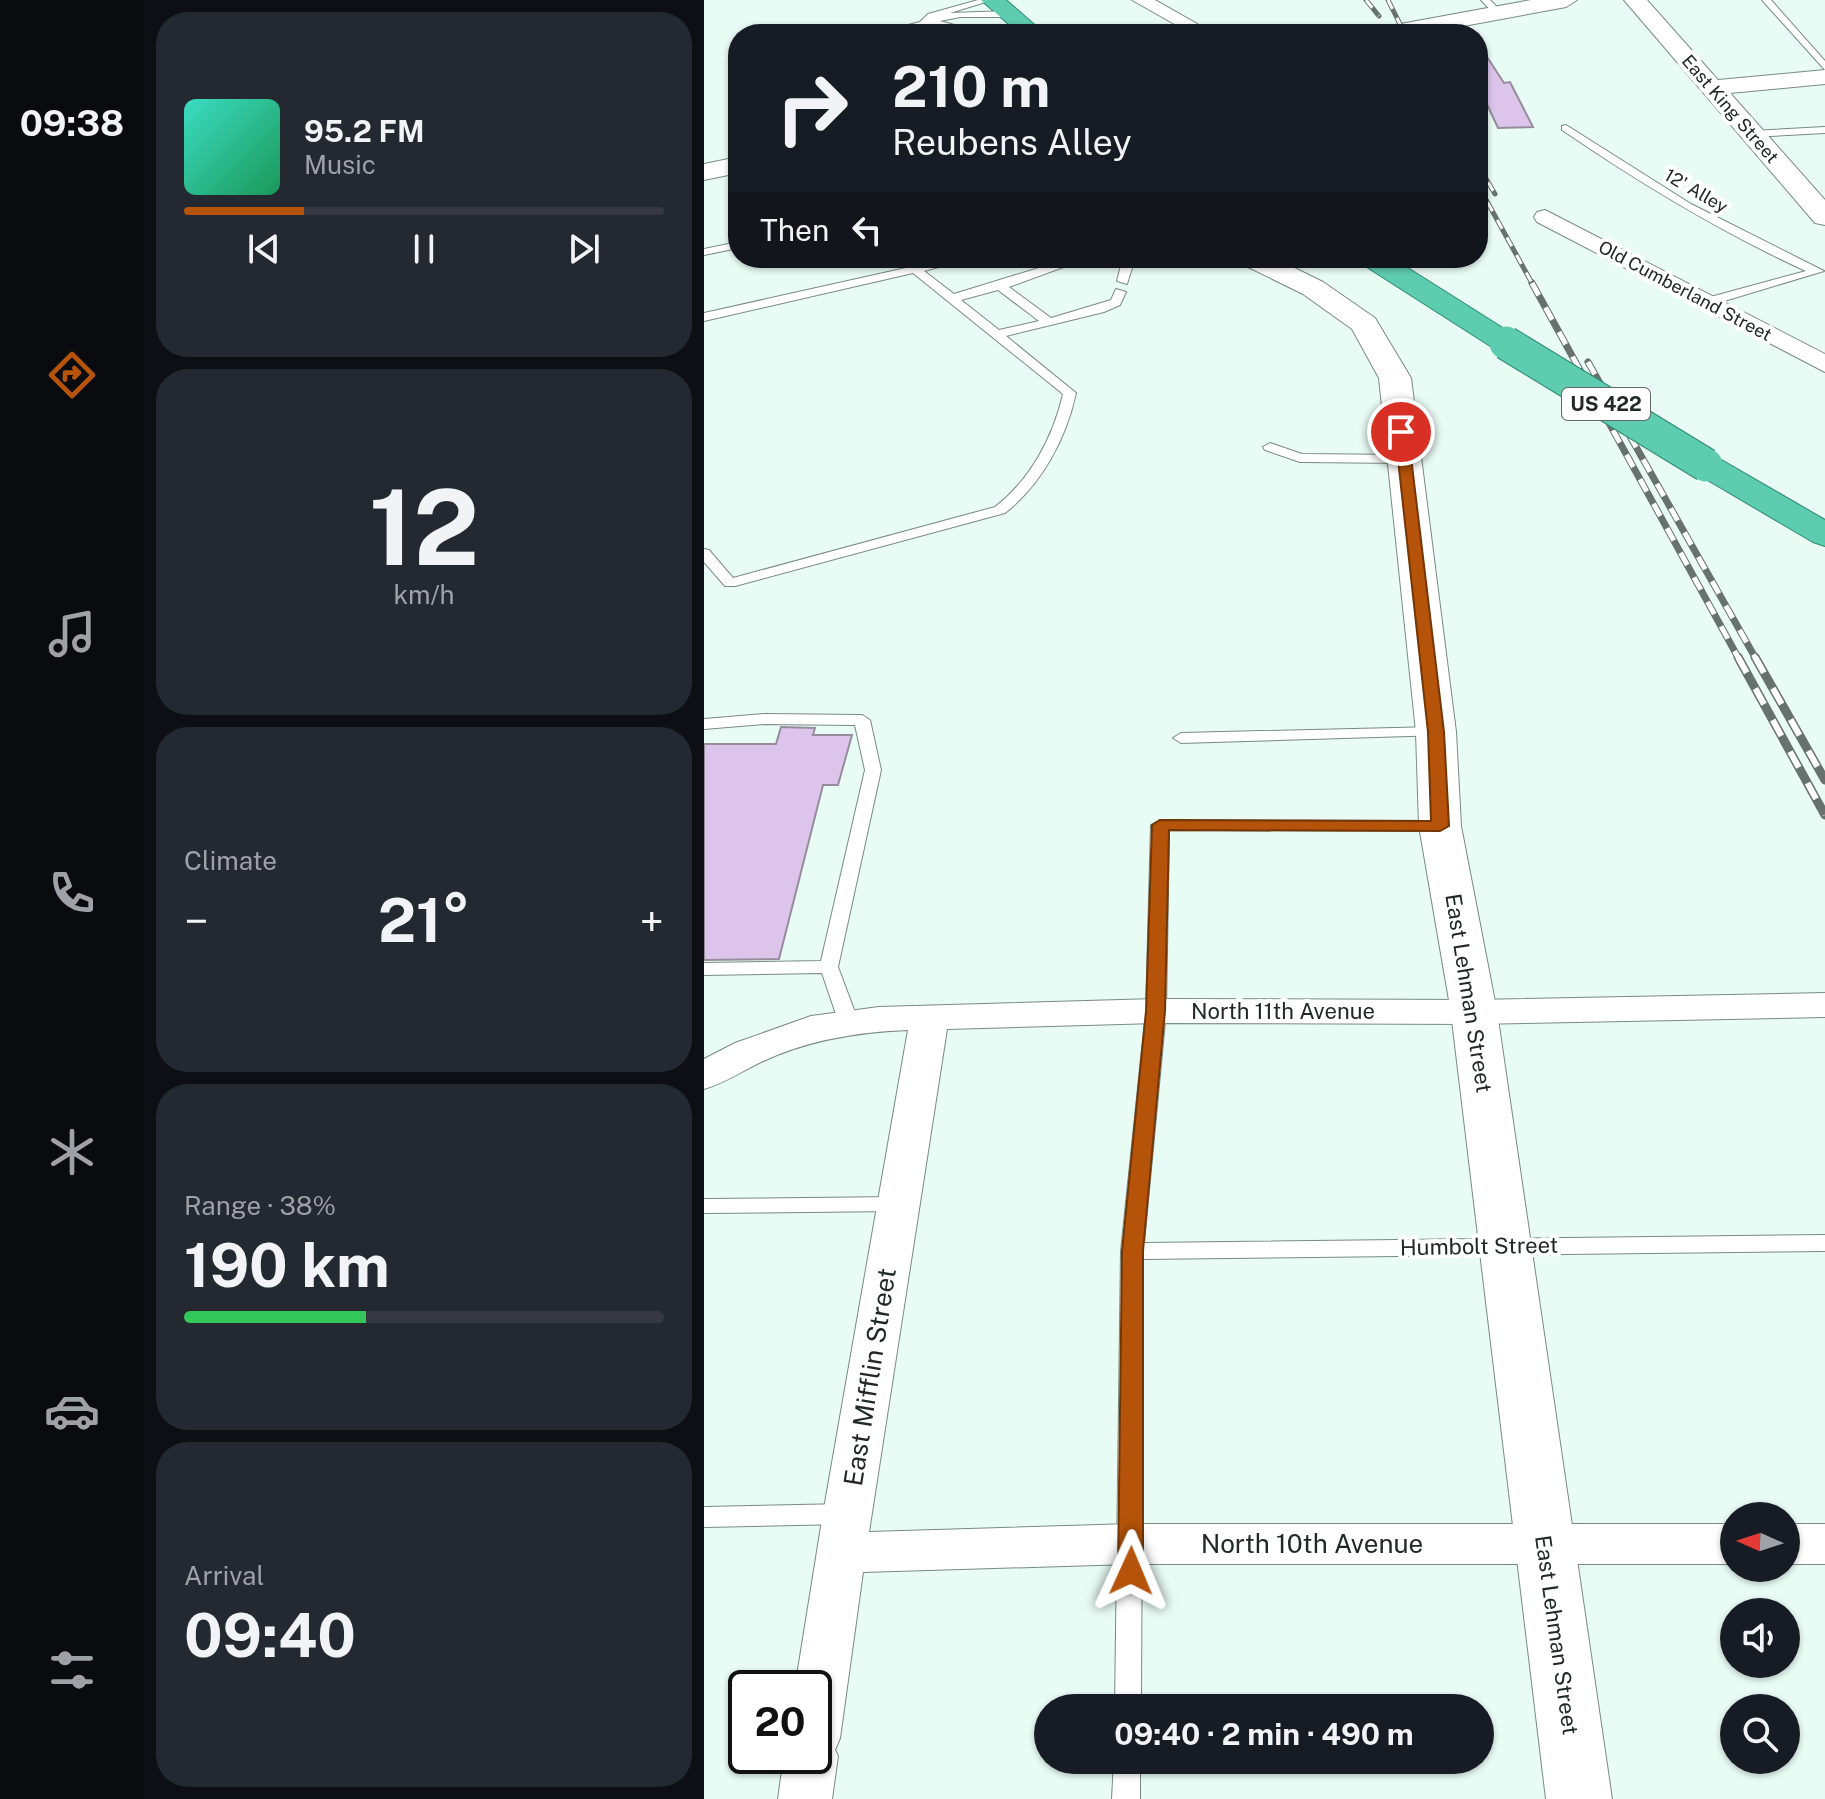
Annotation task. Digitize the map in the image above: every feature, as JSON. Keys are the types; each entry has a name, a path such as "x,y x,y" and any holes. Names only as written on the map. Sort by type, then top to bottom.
{"highway":[{"path":"996,5 1021,24"},
{"name":"US 422","path":"1388,268 1825,535"}],"main road":[{"path":"1422,24 1491,6 1566,0"},
{"name":"East King Street","path":"1635,0 1825,217"},
{"path":"1712,88 1825,77"},
{"path":"704,172 728,167"},
{"name":"East Lehman Street","path":"1272,268 1313,288 1364,324 1395,378 1436,732 1440,826 1474,1012 1579,1799"}],"street":[{"path":"1141,0 1187,24"},
{"name":"Old Cumberland Street","path":"1545,217 1825,364"},
{"name":"North 11th Avenue","path":"704,1076 749,1052 825,1025 930,1016 1156,1011 1474,1012 1825,1005"},
{"name":"East Mifflin Street","path":"824,1670 930,1016"},
{"name":"North 10th Avenue","path":"844,1534 1131,1544 1720,1544"},
{"path":"1800,1544 1825,1544"},
{"path":"805,1799 808,1774"}],"lane":[{"path":"1766,0 1825,67"},
{"path":"924,22 996,5"},
{"path":"921,24 931,16 996,5"},
{"path":"924,22 949,24"},
{"name":"12' Alley","path":"1566,128 1681,205 1760,248 1820,270"},
{"path":"1751,134 1825,130"},
{"path":"704,252 728,247"},
{"path":"704,553 730,583 1000,510 1020,494 1044,457 1068,405 1070,393 914,268"},
{"path":"704,317 925,268"},
{"path":"953,298 1053,268"},
{"path":"1000,334 1109,306 1116,302 1126,268"},
{"name":"12' Alley","path":"1707,302 1820,270"},
{"path":"1000,286 1049,322"},
{"path":"1270,447 1300,458 1405,459"},
{"path":"704,724 765,719 862,720 873,770 829,967 849,1023"},
{"path":"1181,738 1436,732"},
{"path":"1128,1694 1132,1251 1156,1011 1160,825 1440,826"},
{"path":"704,969 829,967"},
{"path":"704,1206 898,1204"},
{"name":"Humbolt Street","path":"1132,1251 1825,1243"},
{"path":"704,1517 844,1534"},
{"path":"1126,1799 1127,1774"}],"building":[{"path":"1488,58 1504,83 1510,82 1533,127 1498,128 1488,106"},
{"path":"781,727 815,728 813,735 852,735 838,785 823,785 779,959 704,960 704,744 776,744"}],"railway":[{"path":"1366,0 1379,16"},
{"path":"1388,0 1400,24"},
{"path":"1488,182 1495,194"},
{"path":"1488,203 1533,285"},
{"path":"1532,283 1739,659"},
{"path":"1588,362 1756,659"},
{"path":"1738,657 1825,815"},
{"path":"1755,657 1825,780"}],"route":[{"path":"1131,1571 1132,1251 1156,1011 1160,825 1440,826 1436,732 1401,432"}]}
